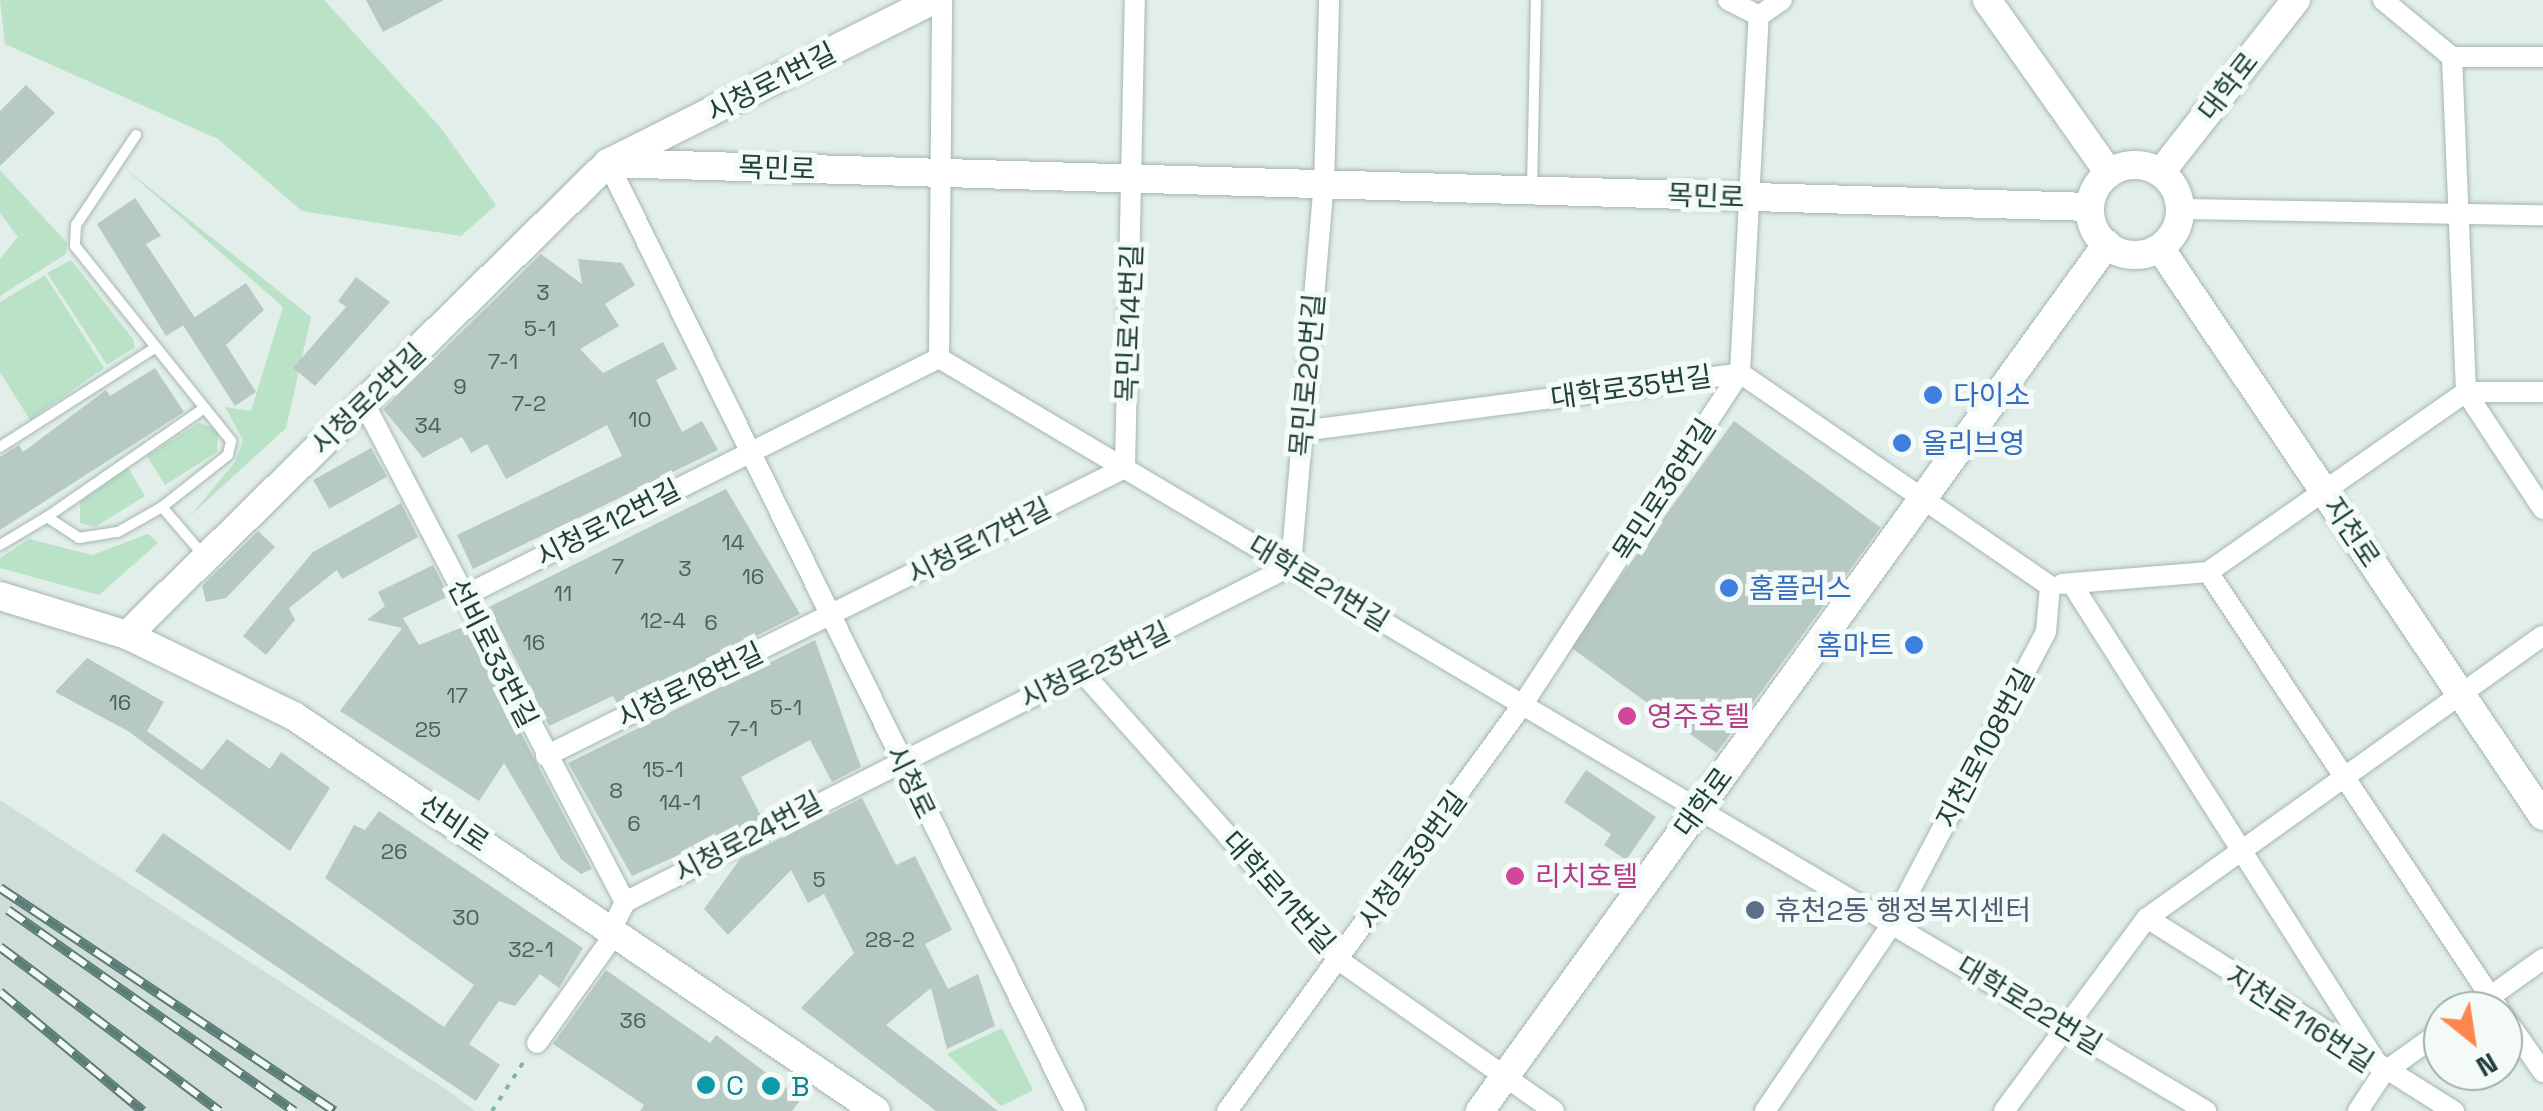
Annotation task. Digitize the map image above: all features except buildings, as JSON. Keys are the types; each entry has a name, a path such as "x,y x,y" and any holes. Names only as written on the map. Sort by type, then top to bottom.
{"main road":[{"name":"시청로1번길","path":"608,163 934,0"},
{"path":"1987,0 2109,173"},
{"name":"대학로","path":"2161,172 2296,0"},
{"name":"목민로","path":"608,163 2089,207"},
{"name":"시청로2번길","path":"127,635 608,163"},
{"path":"2135,165 2161,172 2182,209 2160,248 2128,254 2107,244 2089,207 2109,173 2135,165"},
{"name":"대학로","path":"1480,1111 2107,244"},
{"name":"지천로","path":"2160,248 2543,816"},
{"name":"선비로","path":"0,596 127,635 294,716 876,1111"}],"street":[{"path":"752,450 939,358 946,173 942,0"},
{"path":"1134,0 1134,179"},
{"path":"1324,184 1329,0"},
{"path":"1728,0 1759,16 1782,0"},
{"path":"2382,0 2452,57 2543,57"},
{"name":"목민로36번길","path":"1523,704 1740,373 1755,197 1759,16"},
{"path":"2452,57 2462,214 2466,392 2543,509"},
{"name":"시청로","path":"608,163 834,614 898,758 1075,1111"},
{"name":"목민로14번길","path":"1125,468 1134,179"},
{"name":"목민로20번길","path":"1291,566 1324,184"},
{"path":"2182,209 2543,215"},
{"name":"대학로21번길","path":"939,358 1698,810"},
{"name":"대학로35번길","path":"1302,431 1740,373 1927,493"},
{"path":"2061,585 2208,572 2322,488 2466,392 2543,392"},
{"name":"선비로33번길","path":"364,403 626,902"},
{"name":"시청로12번길","path":"464,596 752,450"},
{"name":"시청로17번길","path":"834,614 1125,468"},
{"path":"1927,493 2061,585 2242,850"},
{"name":"시청로23번길","path":"898,758 1084,673 1291,566"},
{"path":"2208,572 2487,991"},
{"name":"지천로108번길","path":"1765,1111 1892,924 2046,632 2061,585"},
{"name":"시청로18번길","path":"546,756 834,614"},
{"path":"2004,1111 2147,918 2543,636"},
{"name":"대학로11번길","path":"1084,673 1340,961 1554,1111"},
{"name":"시청로39번길","path":"1227,1111 1340,961 1523,704"},
{"name":"시청로24번길","path":"626,902 898,758"},
{"name":"대학로22번길","path":"1698,810 2206,1111"},
{"name":"지천로116번길","path":"2242,850 2382,1073"},
{"path":"537,1042 614,930 626,902"},
{"name":"지천로116번길","path":"2147,918 2382,1073"},
{"path":"2514,991 2543,959"},
{"path":"2358,1111 2382,1073 2423,1044"},
{"path":"2523,1044 2543,1072"},
{"path":"2382,1073 2454,1111"}],"lane":[{"path":"1532,190 1536,0"},
{"path":"47,517 79,538 118,532 162,507 228,455 231,441 76,246 76,224 136,135"},
{"path":"0,447 156,348"},
{"path":"0,545 203,409"},
{"path":"162,507 206,558"}],"path":[{"path":"492,1111 537,1042"}],"shaded area":[{"path":"0,800 450,1092 475,1111 0,1111"}],"green space":[{"path":"0,0 324,0 440,127 496,205 461,236 302,211 218,139 5,44"},
{"path":"122,166 311,317 286,428 190,516 235,462 243,440 225,407 251,411 283,307"},
{"path":"0,170 67,243 66,254 0,296 0,259 18,237 0,213"},
{"path":"71,260 133,339 135,347 107,365 47,273"},
{"path":"45,275 104,368 30,420 0,372 0,302"},
{"path":"199,423 218,429 217,452 165,485 147,456"},
{"path":"128,468 145,496 95,527 80,523 80,502"},
{"path":"148,534 158,543 99,595 0,568 0,558 29,539 92,555"},
{"path":"1002,1028 1033,1090 1001,1106 947,1054"}],"railway":[{"path":"0,888 335,1111"},
{"path":"8,910 294,1111"},
{"path":"0,947 219,1111"},
{"path":"0,992 143,1111"}],"place":[{"name":"다이소","path":"1933,395"},
{"name":"올리브영","path":"1902,443"},
{"name":"홈플러스","path":"1729,588"},
{"name":"홈마트","path":"1914,645"},
{"name":"영주호텔","path":"1627,716"},
{"name":"리치호텔","path":"1515,876"},
{"name":"휴천2동 행정복지센터","path":"1755,910"},
{"name":"C","path":"706,1085"},
{"name":"B","path":"771,1086"}]}
